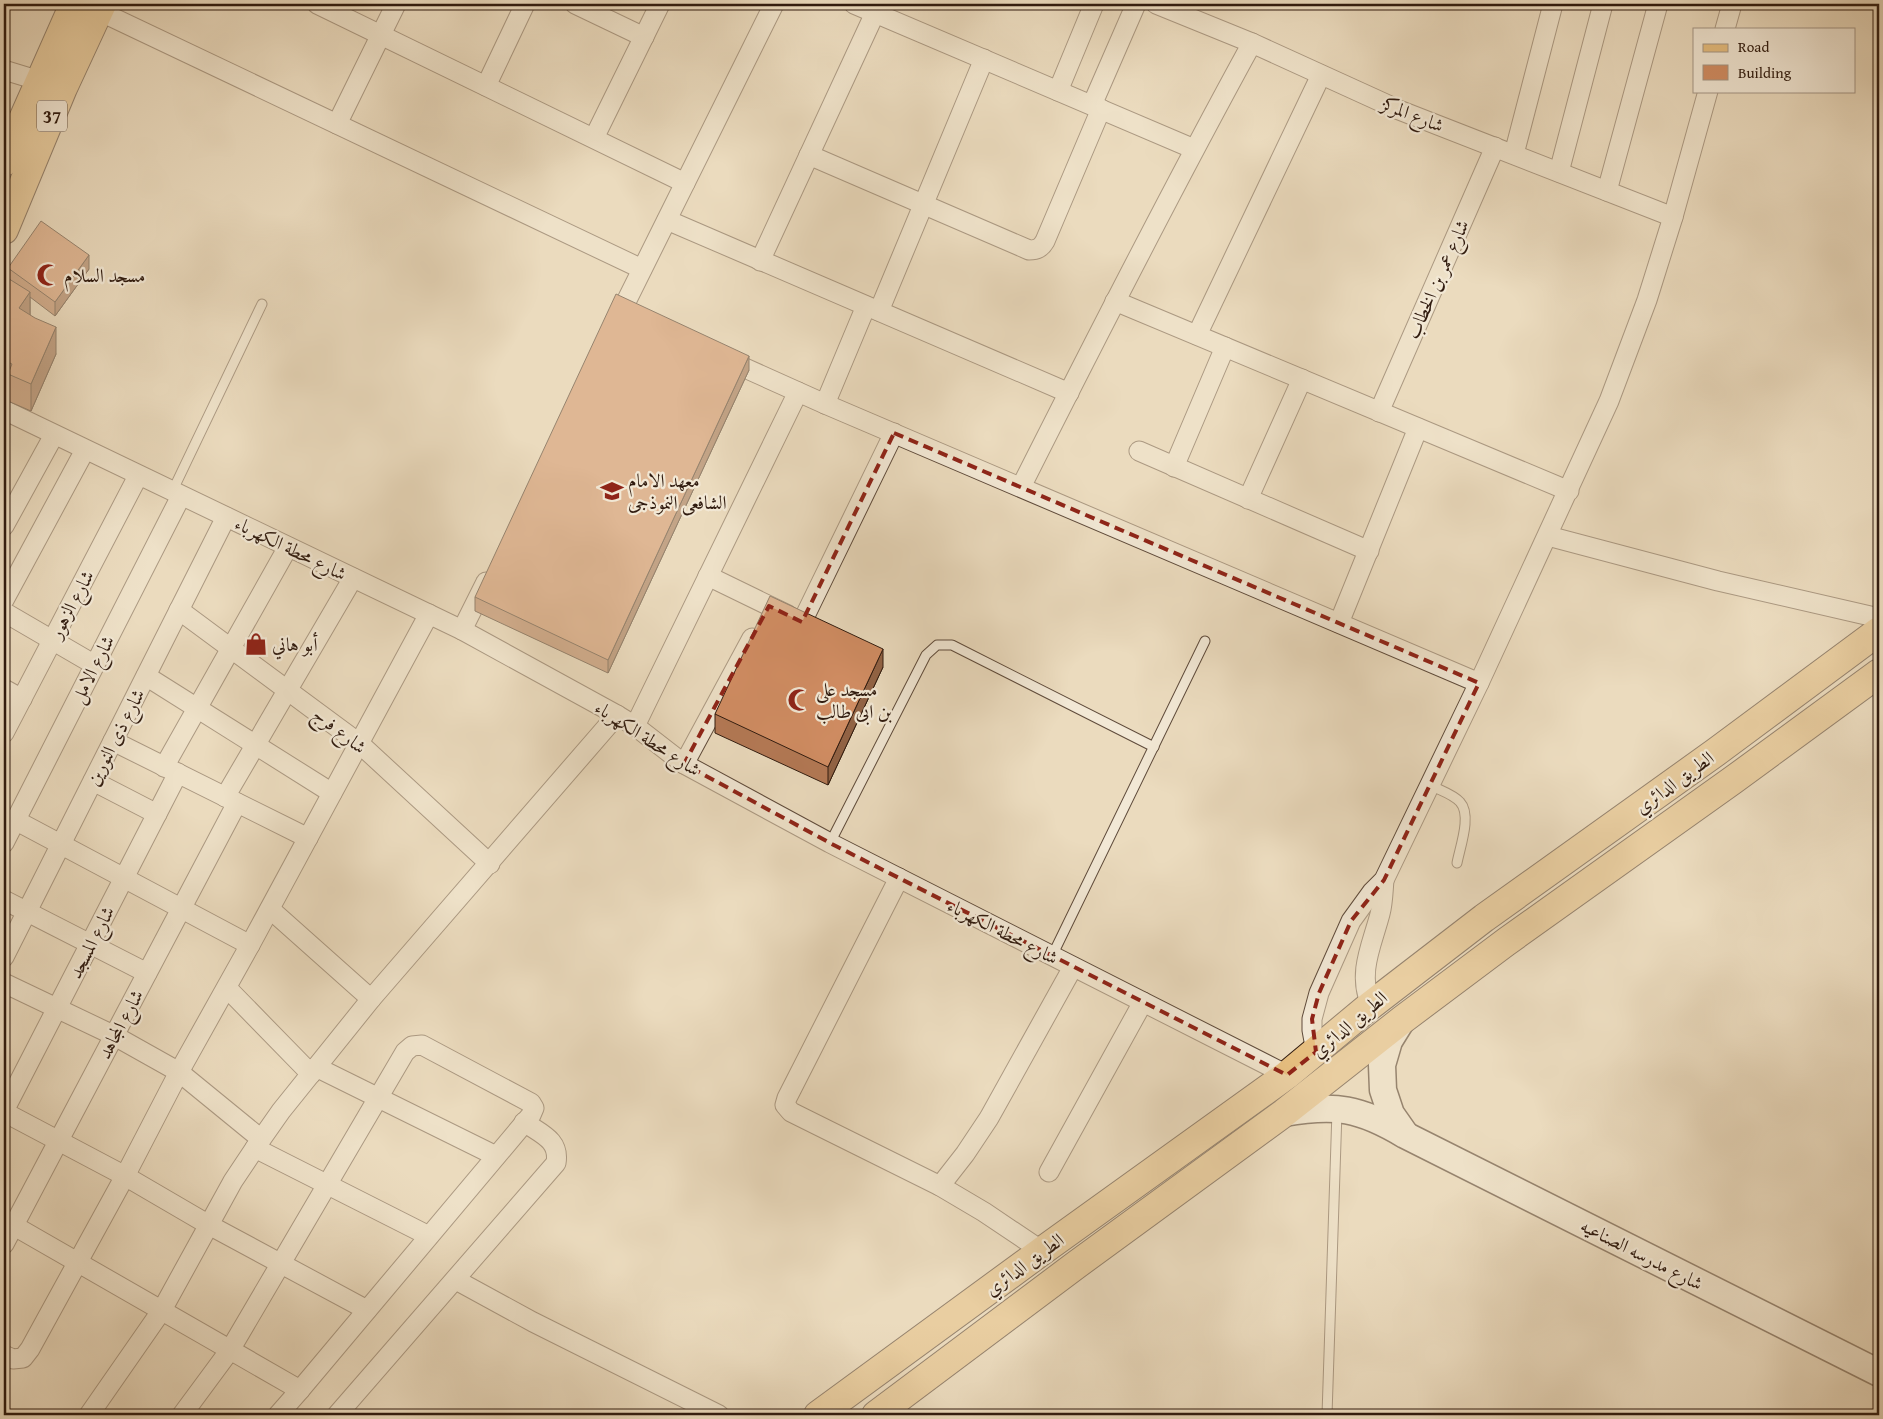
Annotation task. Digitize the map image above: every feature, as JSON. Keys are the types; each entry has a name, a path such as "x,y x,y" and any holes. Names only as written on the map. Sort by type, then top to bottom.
{"main road":[{"name":"37","path":"4,162 40,81 91,6"},
{"name":"37","path":"4,230 64,88 91,6"},
{"name":"الطريق الدائري","path":"818,1415 1042,1250 1287,1075 1370,1005 1484,918 1716,752 1879,631"},
{"name":"الطريق الدائري","path":"885,1409 1076,1264 1284,1113 1402,1020 1506,942 1879,673"},
{"path":"874,1374 885,1409"}],"street":[{"path":"317,4 685,183"},
{"path":"337,124 396,4"},
{"path":"486,86 525,4"},
{"path":"575,4 644,37"},
{"path":"594,138 660,4"},
{"path":"610,333 774,4"},
{"path":"854,4 1194,149"},
{"path":"1058,91 1094,4"},
{"path":"809,155 1029,250 1037,250 1042,247 1045,241 1136,4"},
{"name":"شارع المركز","path":"1156,4 1252,43 1399,110 1673,217"},
{"path":"1514,154 1553,4"},
{"path":"1559,172 1603,4"},
{"path":"1607,191 1658,4"},
{"path":"1725,28 1732,4"},
{"path":"91,6 642,269"},
{"path":"760,261 875,13"},
{"path":"1021,487 1194,149 1252,43"},
{"path":"825,404 924,204 984,59"},
{"path":"4,70 40,81"},
{"path":"1197,335 1321,75"},
{"path":"1370,1005 1366,995 1365,962 1380,914 1384,880 1479,683 1609,401 1647,300 1673,217 1708,92"},
{"name":"شارع عمر بن الخطاب","path":"1379,412 1495,147"},
{"path":"667,220 1068,393"},
{"path":"1115,301 1569,491"},
{"path":"619,316 638,322"},
{"path":"1174,467 1225,347"},
{"path":"709,351 825,404 1479,683"},
{"path":"1248,499 1302,379"},
{"path":"635,726 798,392"},
{"name":"شارع محطة الكهرباء","path":"4,410 462,630 617,715 635,726 684,764 830,843 1287,1075"},
{"path":"1339,623 1418,428"},
{"path":"708,576 810,626 894,433"},
{"path":"4,526 54,435"},
{"path":"4,600 85,450"},
{"path":"1139,451 1369,551"},
{"name":"شارع الزهور","path":"4,733 138,476"},
{"name":"شارع الامل","path":"4,841 94,665 177,494"},
{"name":"شارع ذى النورين","path":"4,957 226,517"},
{"path":"1548,536 1718,581 1879,618"},
{"name":"شارع المسجد","path":"4,1112 157,814 171,770 197,709 288,547"},
{"path":"462,630 493,569"},
{"name":"شارع المجاهد","path":"4,1244 9,1223 58,1142 181,908 256,745 353,578"},
{"path":"684,764 769,606"},
{"name":"شارع فرج","path":"179,610 360,744 490,864"},
{"path":"4,612 94,665"},
{"path":"4,1355 18,1359 23,1358 27,1354 429,614"},
{"path":"146,676 332,793"},
{"path":"4,689 22,699"},
{"path":"90,1415 162,1310 233,1182 281,1111 371,999 490,864 617,715"},
{"path":"113,742 308,838"},
{"path":"93,781 157,814"},
{"path":"16,820 250,945"},
{"path":"899,878 785,1105 791,1112 940,1186 1042,1250"},
{"path":"1316,1052 1312,1019 1319,993 1351,921 1372,892 1384,880"},
{"path":"4,900 147,973"},
{"path":"270,909 371,999"},
{"path":"940,1186 965,1154 989,1118 1073,967"},
{"path":"4,983 113,1036 179,1072 258,1144 328,1184 429,1236"},
{"path":"226,988 313,1071 378,1098 496,1156"},
{"path":"1048,1172 1143,1002"},
{"name":"شارع مدرسه الصناعيه","path":"1402,1020 1389,1041 1382,1065 1382,1090 1391,1114 1405,1135"},
{"path":"182,1415 230,1350 405,1052 412,1046 422,1045 531,1103 534,1111 278,1415"},
{"name":"شارع مدرسه الصناعيه","path":"1284,1113 1314,1108 1337,1109 1360,1113 1381,1120 1405,1135 1879,1373"},
{"path":"4,1112 125,1176 209,1225 367,1310"},
{"path":"337,1415 556,1163 557,1149 553,1142 524,1122"},
{"path":"9,1223 300,1390"},
{"path":"456,1280 533,1322 719,1415"}],"lane":[{"path":"177,494 262,304"},
{"path":"1052,956 1205,641"},
{"path":"830,843 926,655 937,645 952,645 1154,746"},
{"path":"1430,785 1456,798 1464,808 1465,822 1457,863"},
{"path":"1327,1415 1337,1109"}],"highlighted area":[{"path":"894,433 1479,683 1384,880 1351,921 1319,993 1312,1019 1316,1052 1287,1075 830,843 684,764 769,606 802,622"}],"building":[{"name":"مسجد السلام","path":"41,221 89,255 55,302 8,268"},
{"path":"6,277 30,292 19,308 35,318 56,327 31,384 8,374 12,364 4,360 4,288"},
{"name":"معهد الامام الشافعى النموذجى","path":"616,294 749,356 608,660 475,597"},
{"name":"مسجد على بن ابى طالب","path":"770,596 883,649 828,767 715,714"}],"place":[{"name":"مسجد السلام","path":"48,275"},
{"name":"معهد الامام الشافعى النموذجى","path":"612,491"},
{"name":"أبو هاني","path":"256,644"},
{"name":"مسجد على بن ابى طالب","path":"799,700"}]}
